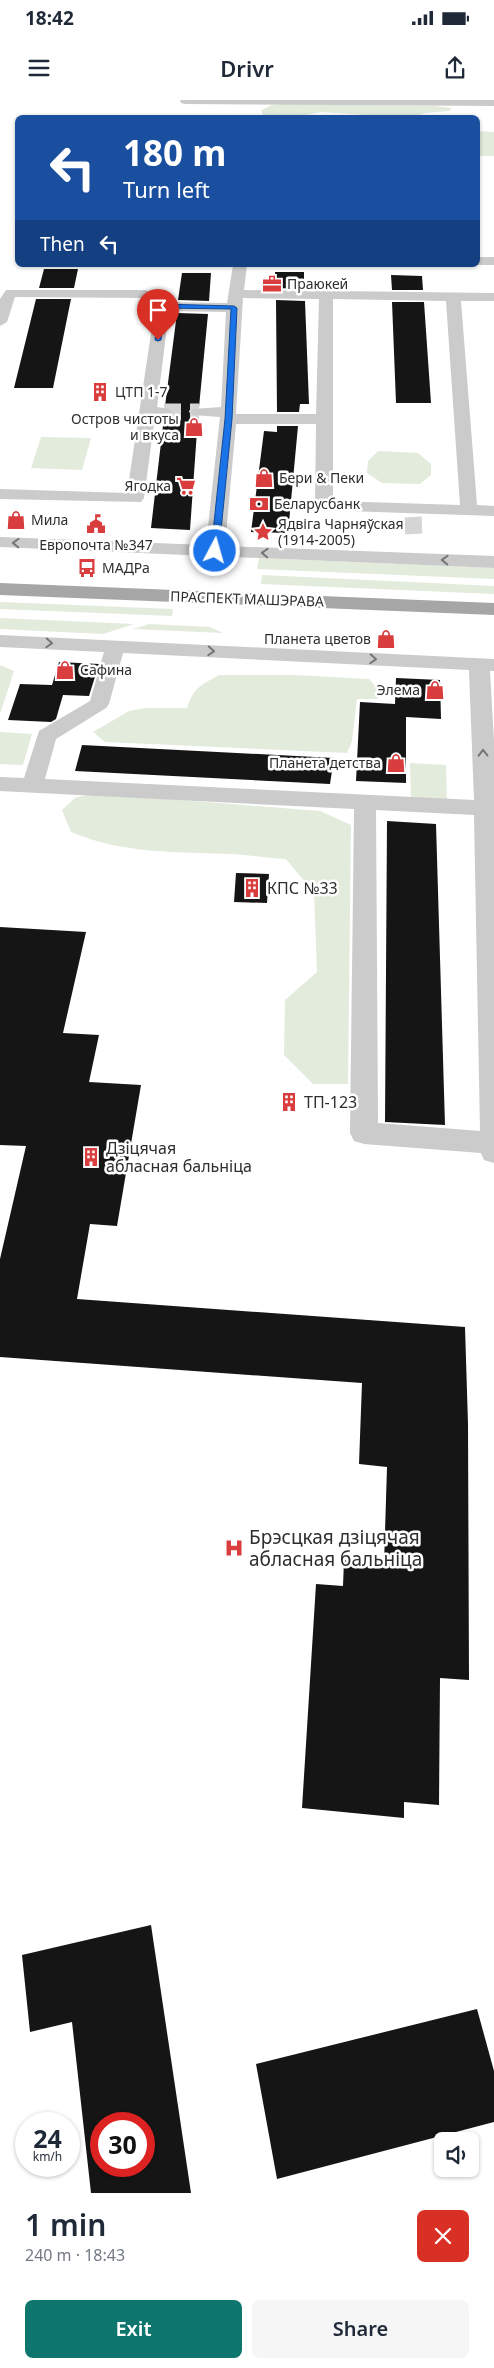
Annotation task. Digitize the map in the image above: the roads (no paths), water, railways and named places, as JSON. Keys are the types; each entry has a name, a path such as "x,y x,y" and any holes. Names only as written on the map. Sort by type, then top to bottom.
{"main road":[{"name":"ПРАСПЕКТ МАШЭРАВА","path":"0,588 494,609"}],"street":[{"path":"185,101 209,100 254,107 494,103"},
{"path":"468,103 472,115"},
{"path":"480,261 494,261"},
{"path":"215,551 228,415 235,301 240,267"},
{"path":"0,322 4,302 11,293 146,294 162,306 326,295 494,297"},
{"path":"326,295 324,506 412,513 469,510 494,511"},
{"path":"453,296 469,510"},
{"path":"0,494 135,498 156,412 162,306"},
{"path":"199,412 324,419"},
{"path":"0,542 215,551 415,551 494,562"},
{"path":"0,641 487,664 494,1152"},
{"path":"33,785 46,736 99,704 116,647"},
{"path":"0,784 365,803 488,796"},
{"path":"365,803 364,1133 493,1143"}],"tunnel":[{"path":"164,412 199,412"},
{"path":"413,517 414,538"}],"place":[{"name":"Праюкей","path":"272,284"},
{"name":"ЦТП 1-7","path":"100,392"},
{"name":"Остров чистоты и вкуса","path":"194,427"},
{"name":"Бери & Пеки","path":"264,478"},
{"name":"Ягодка","path":"186,486"},
{"name":"Беларусбанк","path":"259,504"},
{"name":"Мила","path":"16,520"},
{"name":"Европочта №347","path":"96,524"},
{"name":"Ядвіга Чарняўская (1914-2005)","path":"263,532"},
{"name":"МАДРа","path":"87,568"},
{"name":"Планета цветов","path":"386,639"},
{"name":"Сафина","path":"65,670"},
{"name":"Элема","path":"435,690"},
{"name":"Планета детства","path":"396,763"},
{"name":"КПС №33","path":"252,888"},
{"name":"ТП-123","path":"289,1102"},
{"name":"Дзіцячая абласная бальніца","path":"91,1157"},
{"name":"Брэсцкая дзіцячая абласная бальніца","path":"234,1548"}]}
